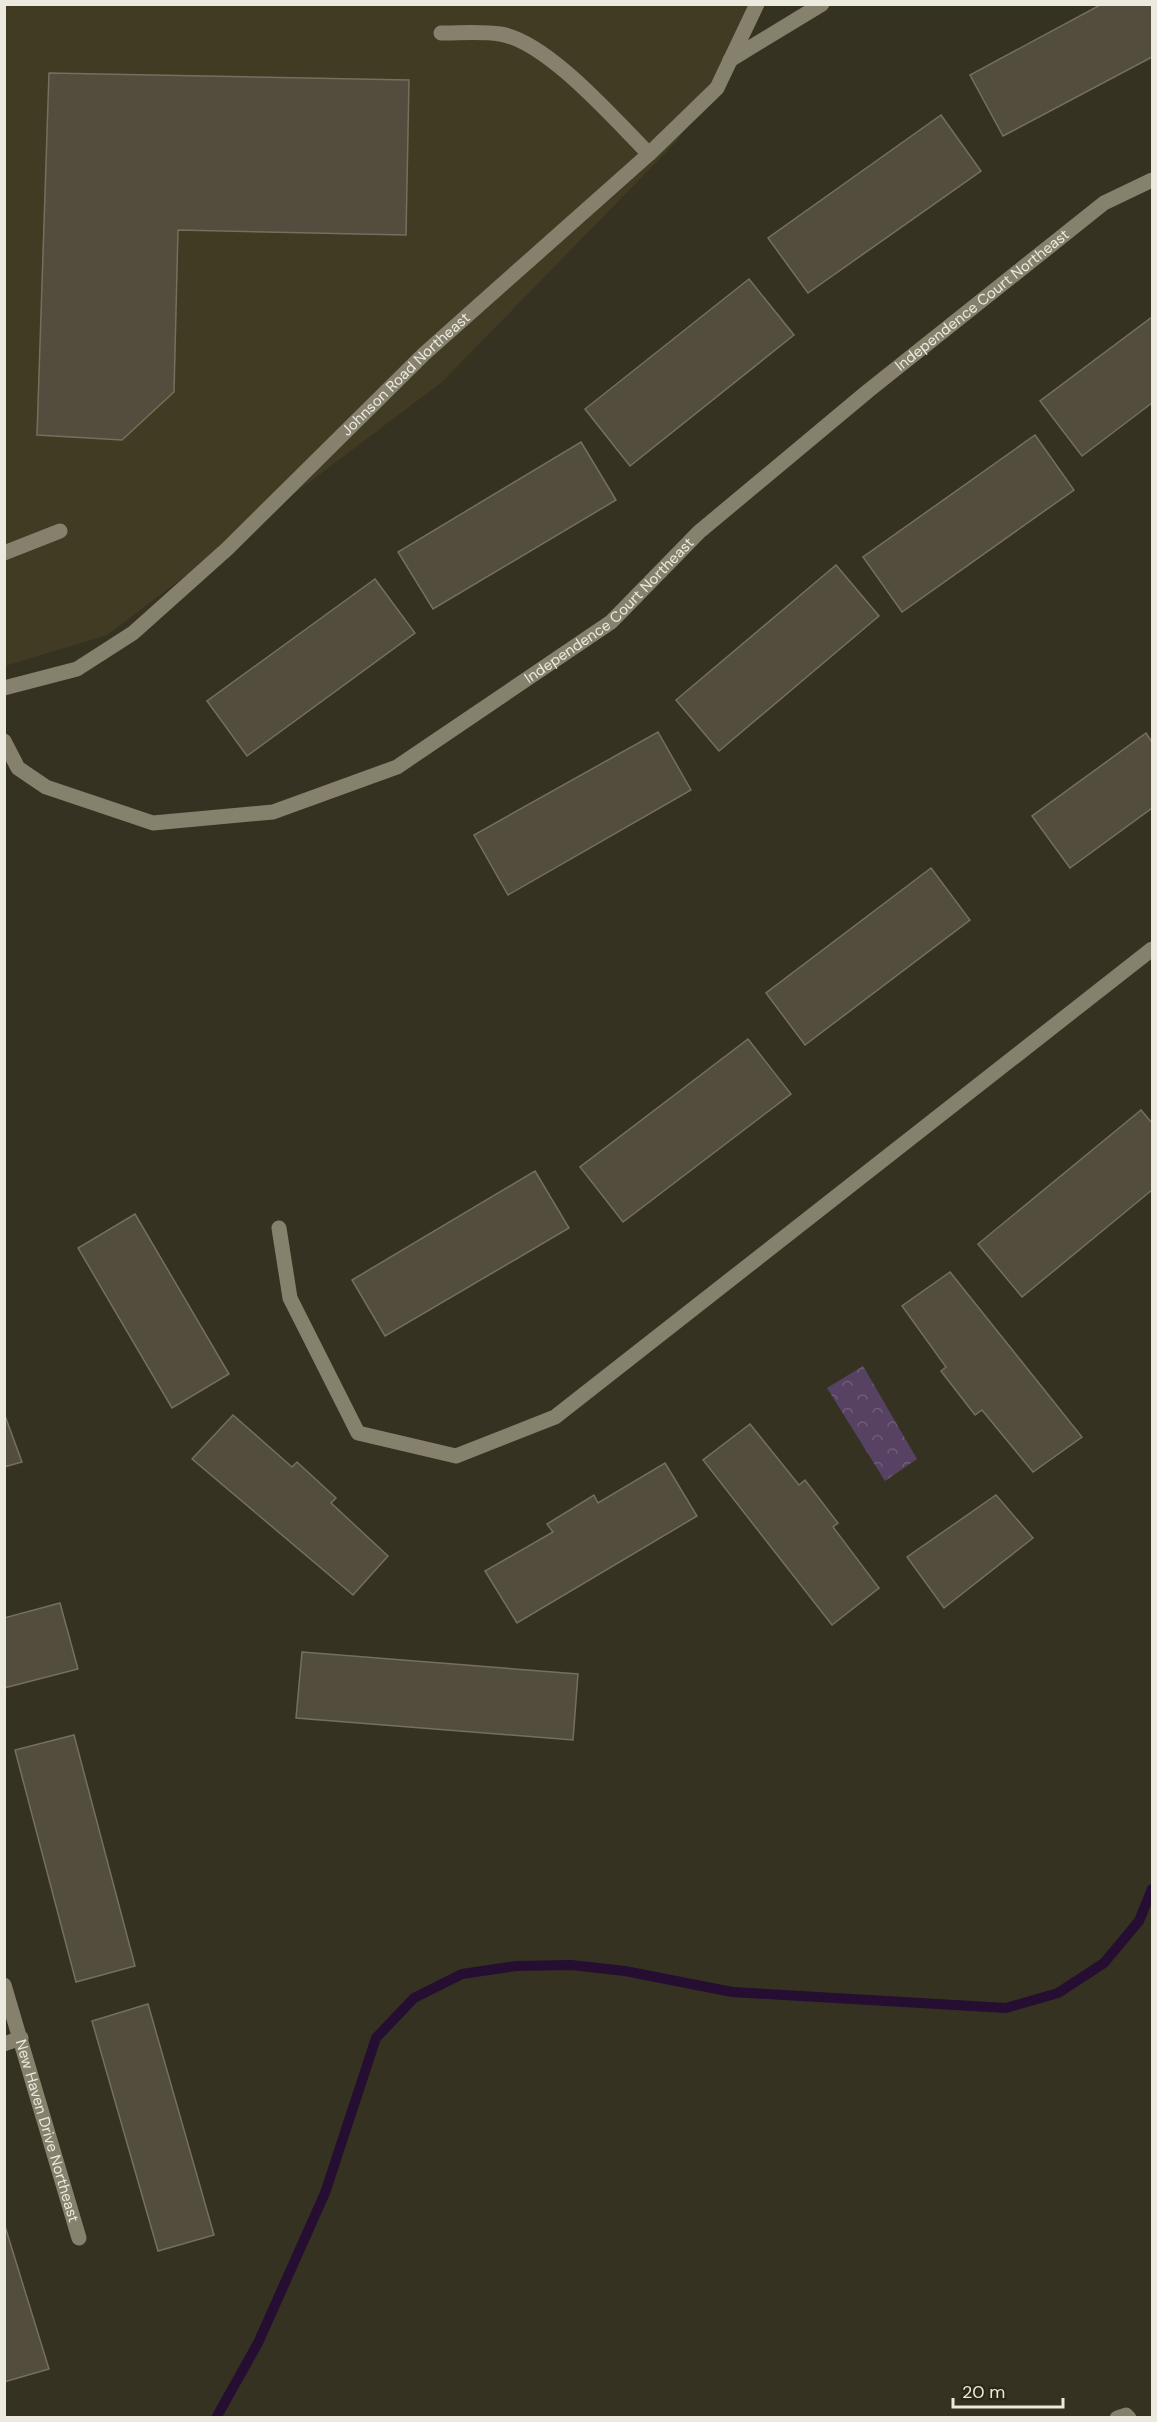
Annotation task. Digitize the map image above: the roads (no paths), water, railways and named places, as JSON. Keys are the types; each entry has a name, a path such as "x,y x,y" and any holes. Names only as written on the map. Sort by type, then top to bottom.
{"street":[{"name":"Johnson Road Northeast","path":"4,688 76,669 133,633 226,549 424,354 649,154 717,88 757,4"},
{"path":"730,60 822,4"},
{"path":"441,33 502,34 537,49 580,86 649,154"},
{"name":"Independence Court Northeast","path":"4,741 18,768 46,787 153,823 273,812 397,767 611,622 699,532 868,391 1104,203 1152,180"},
{"path":"4,553 60,531"},
{"path":"279,1228 290,1298 358,1433 456,1456 555,1417 1152,949"},
{"path":"4,1985 21,2038"},
{"name":"New Haven Drive Northeast","path":"4,2044 21,2038 79,2238"},
{"path":"1117,2418 1126,2415 1129,2418"}],"waterway":[{"path":"216,2418 258,2343 325,2193 376,2038 414,1998 462,1974 516,1966 571,1965 625,1971 732,1992 1006,2008 1058,1993 1104,1963 1139,1921 1152,1889"}]}
